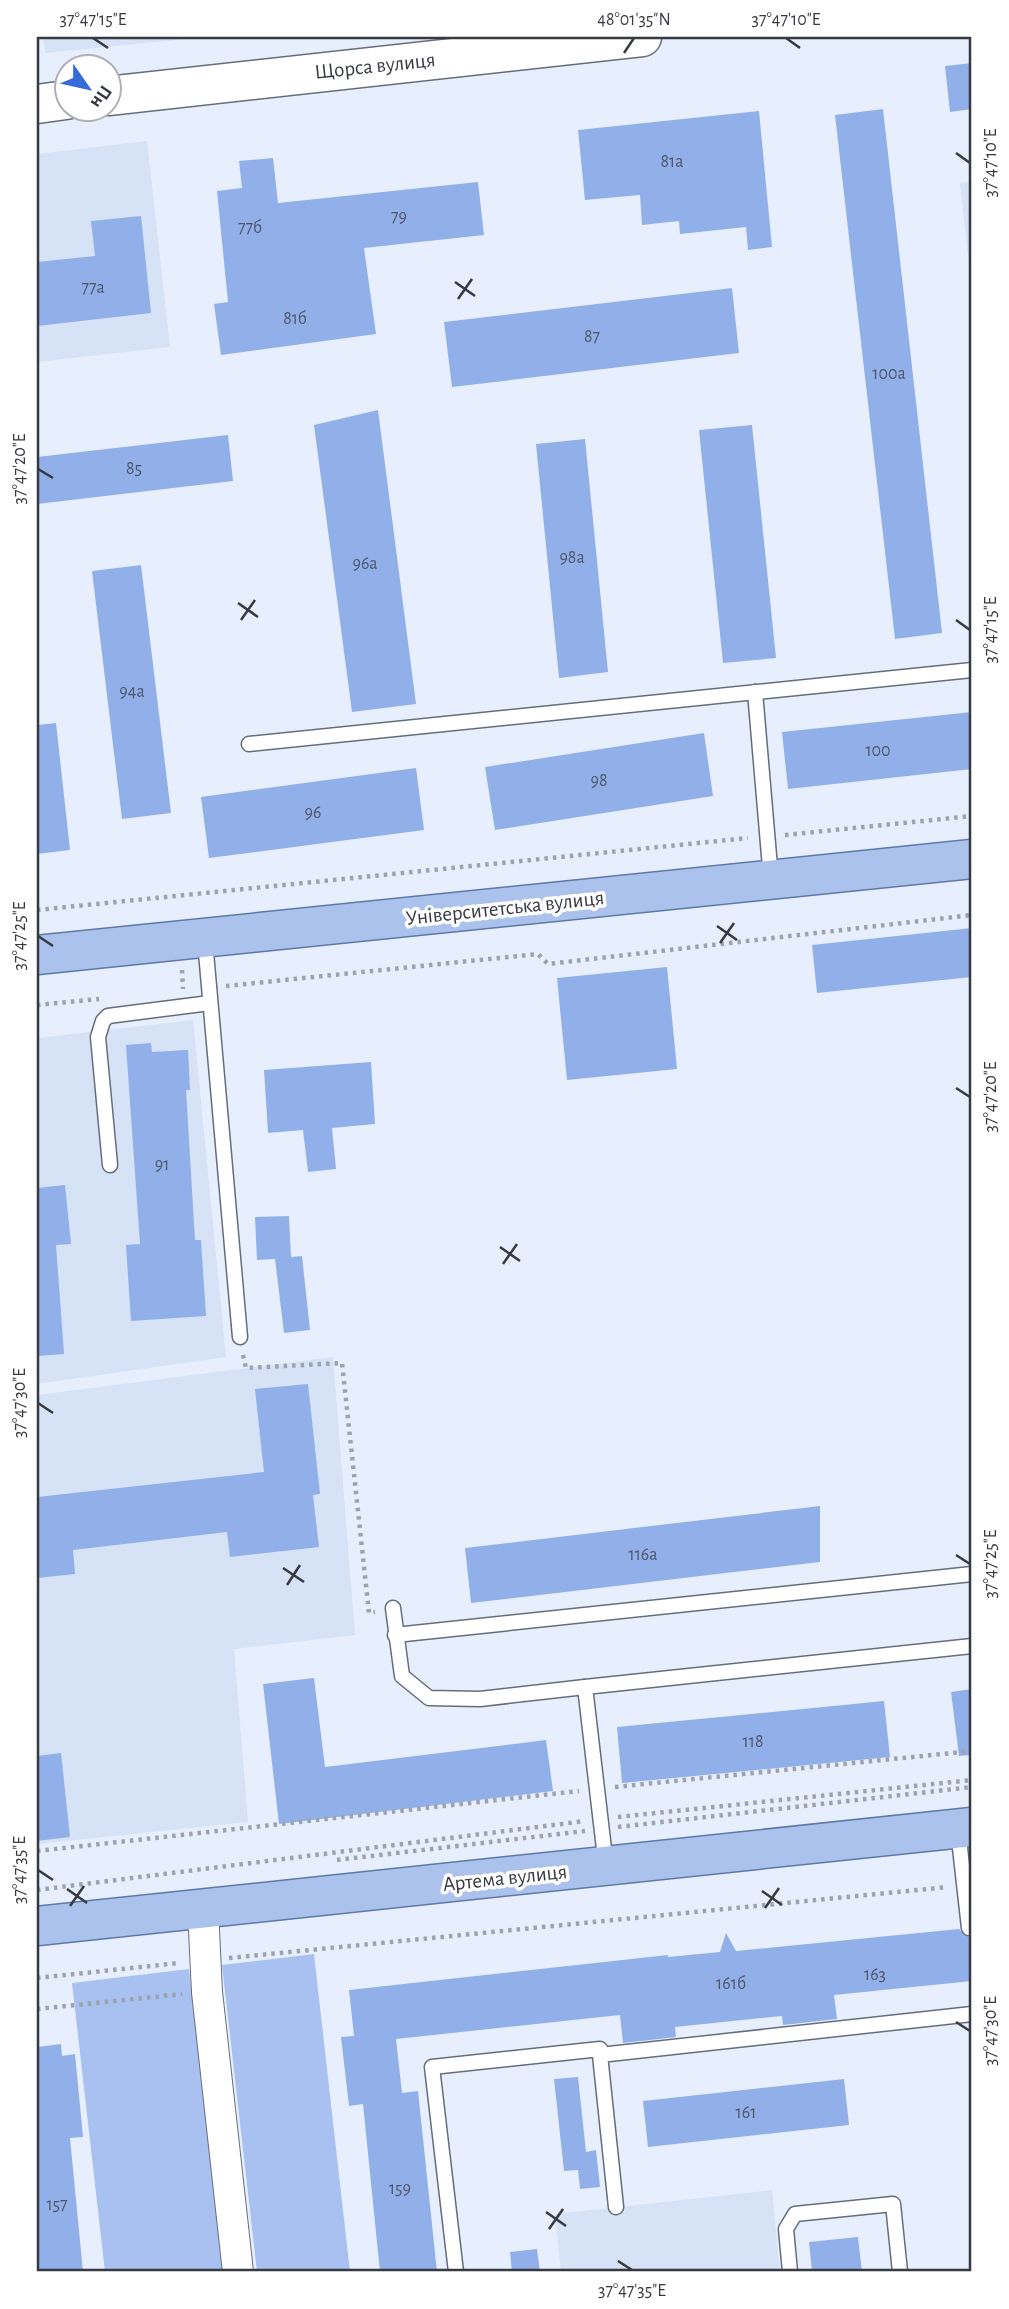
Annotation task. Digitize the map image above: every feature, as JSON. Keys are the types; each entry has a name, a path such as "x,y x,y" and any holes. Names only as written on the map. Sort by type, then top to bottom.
{"main road":[{"name":"Університетська вулиця","path":"37,956 972,859"},
{"name":"Артема вулиця","path":"37,1926 965,1828"}],"street":[{"name":"Щорса вулиця","path":"122,94 642,37"},
{"path":"203,1910 206,1992 238,2272"}],"lane":[{"path":"250,744 972,670"},
{"path":"755,692 771,880"},
{"path":"205,939 240,1337"},
{"path":"110,1165 98,1037 103,1021 108,1016 211,1003"},
{"path":"395,1634 972,1574"},
{"path":"393,1608 402,1676 429,1698 480,1699 972,1646"},
{"path":"585,1687 606,1867"},
{"path":"965,1828 964,1886 969,1928"},
{"path":"600,2055 972,2014"},
{"path":"456,2272 432,2067 600,2049 616,2207"},
{"path":"790,2272 786,2229 794,2214 893,2204 900,2272"}],"path":[{"path":"37,910 972,816"},
{"path":"170,992 538,954 548,964 972,915"},
{"path":"37,1005 103,998"},
{"path":"240,1337 246,1368 342,1363 369,1614 393,1608"},
{"path":"37,1851 972,1751"},
{"path":"37,1892 972,1780"},
{"path":"326,1861 601,1824 972,1787"},
{"path":"37,1892 271,1868"},
{"path":"37,1978 964,1886"},
{"path":"37,2009 206,1992"}],"shaded area":[{"path":"43,37 206,37 52,52 45,53"},
{"path":"147,141 170,347 37,362 37,154"},
{"path":"972,182 972,294 960,183"},
{"path":"193,1020 226,1357 37,1384 37,1038"},
{"path":"333,1357 355,1635 234,1649 248,1822 37,1844 37,1395"},
{"path":"314,1954 350,2272 257,2272 222,1965"},
{"path":"189,1969 224,2272 105,2272 72,1983"},
{"path":"772,2190 780,2272 561,2272 555,2214"}],"building":[{"path":"972,63 972,109 950,112 945,66"},
{"path":"883,109 942,633 895,639 835,115"},
{"path":"759,111 772,247 748,250 746,227 680,234 679,221 642,225 640,195 585,200 578,130"},
{"path":"273,158 278,203 478,182 484,235 364,248 376,334 221,355 214,304 228,302 217,191 242,188 239,161"},
{"path":"141,216 151,313 37,326 37,262 95,256 91,221"},
{"path":"732,288 739,353 452,387 444,322"},
{"path":"378,410 416,704 352,712 314,425"},
{"path":"752,425 776,658 723,663 699,430"},
{"path":"228,435 233,481 37,504 37,457"},
{"path":"585,439 608,672 559,678 536,444"},
{"path":"141,565 171,813 122,819 92,571"},
{"path":"972,712 972,769 788,789 782,732"},
{"path":"56,723 70,850 37,854 37,725"},
{"path":"704,733 713,796 495,830 485,767"},
{"path":"416,768 424,830 209,858 201,797"},
{"path":"972,928 972,977 817,993 812,945"},
{"path":"667,967 677,1069 567,1080 557,978"},
{"path":"151,1043 152,1052 188,1050 190,1090 186,1090 195,1240 201,1240 206,1316 131,1321 126,1245 140,1244 126,1045"},
{"path":"371,1062 375,1124 332,1128 336,1169 308,1172 303,1130 268,1133 264,1070"},
{"path":"65,1185 71,1244 56,1245 64,1354 37,1356 37,1188"},
{"path":"289,1216 291,1257 302,1256 310,1330 284,1333 275,1259 257,1260 255,1217"},
{"path":"308,1384 320,1494 313,1495 319,1547 230,1557 227,1532 73,1550 75,1574 37,1578 37,1497 264,1472 255,1389"},
{"path":"820,1506 820,1562 471,1603 465,1548"},
{"path":"314,1678 325,1767 546,1740 553,1791 279,1824 263,1684"},
{"path":"972,1689 972,1755 959,1756 951,1692"},
{"path":"884,1701 890,1757 622,1783 617,1727"},
{"path":"61,1753 70,1837 37,1841 37,1756"},
{"path":"959,1929 965,1936 972,1937 972,1981 834,1995 837,2019 783,2025 782,2016 675,2027 676,2037 623,2043 620,2015 396,2039 402,2093 418,2091 437,2272 380,2272 363,2104 349,2106 341,2037 354,2036 349,1990 668,1955 720,1952 726,1933 736,1951"},
{"path":"61,2044 62,2056 75,2054 83,2137 70,2138 83,2272 37,2272 37,2047"},
{"path":"578,2077 586,2152 596,2150 600,2187 580,2189 578,2170 564,2171 554,2079"},
{"path":"844,2079 849,2125 648,2147 643,2101"},
{"path":"858,2237 862,2272 812,2272 809,2242"},
{"path":"537,2249 540,2272 512,2272 510,2252"}]}
